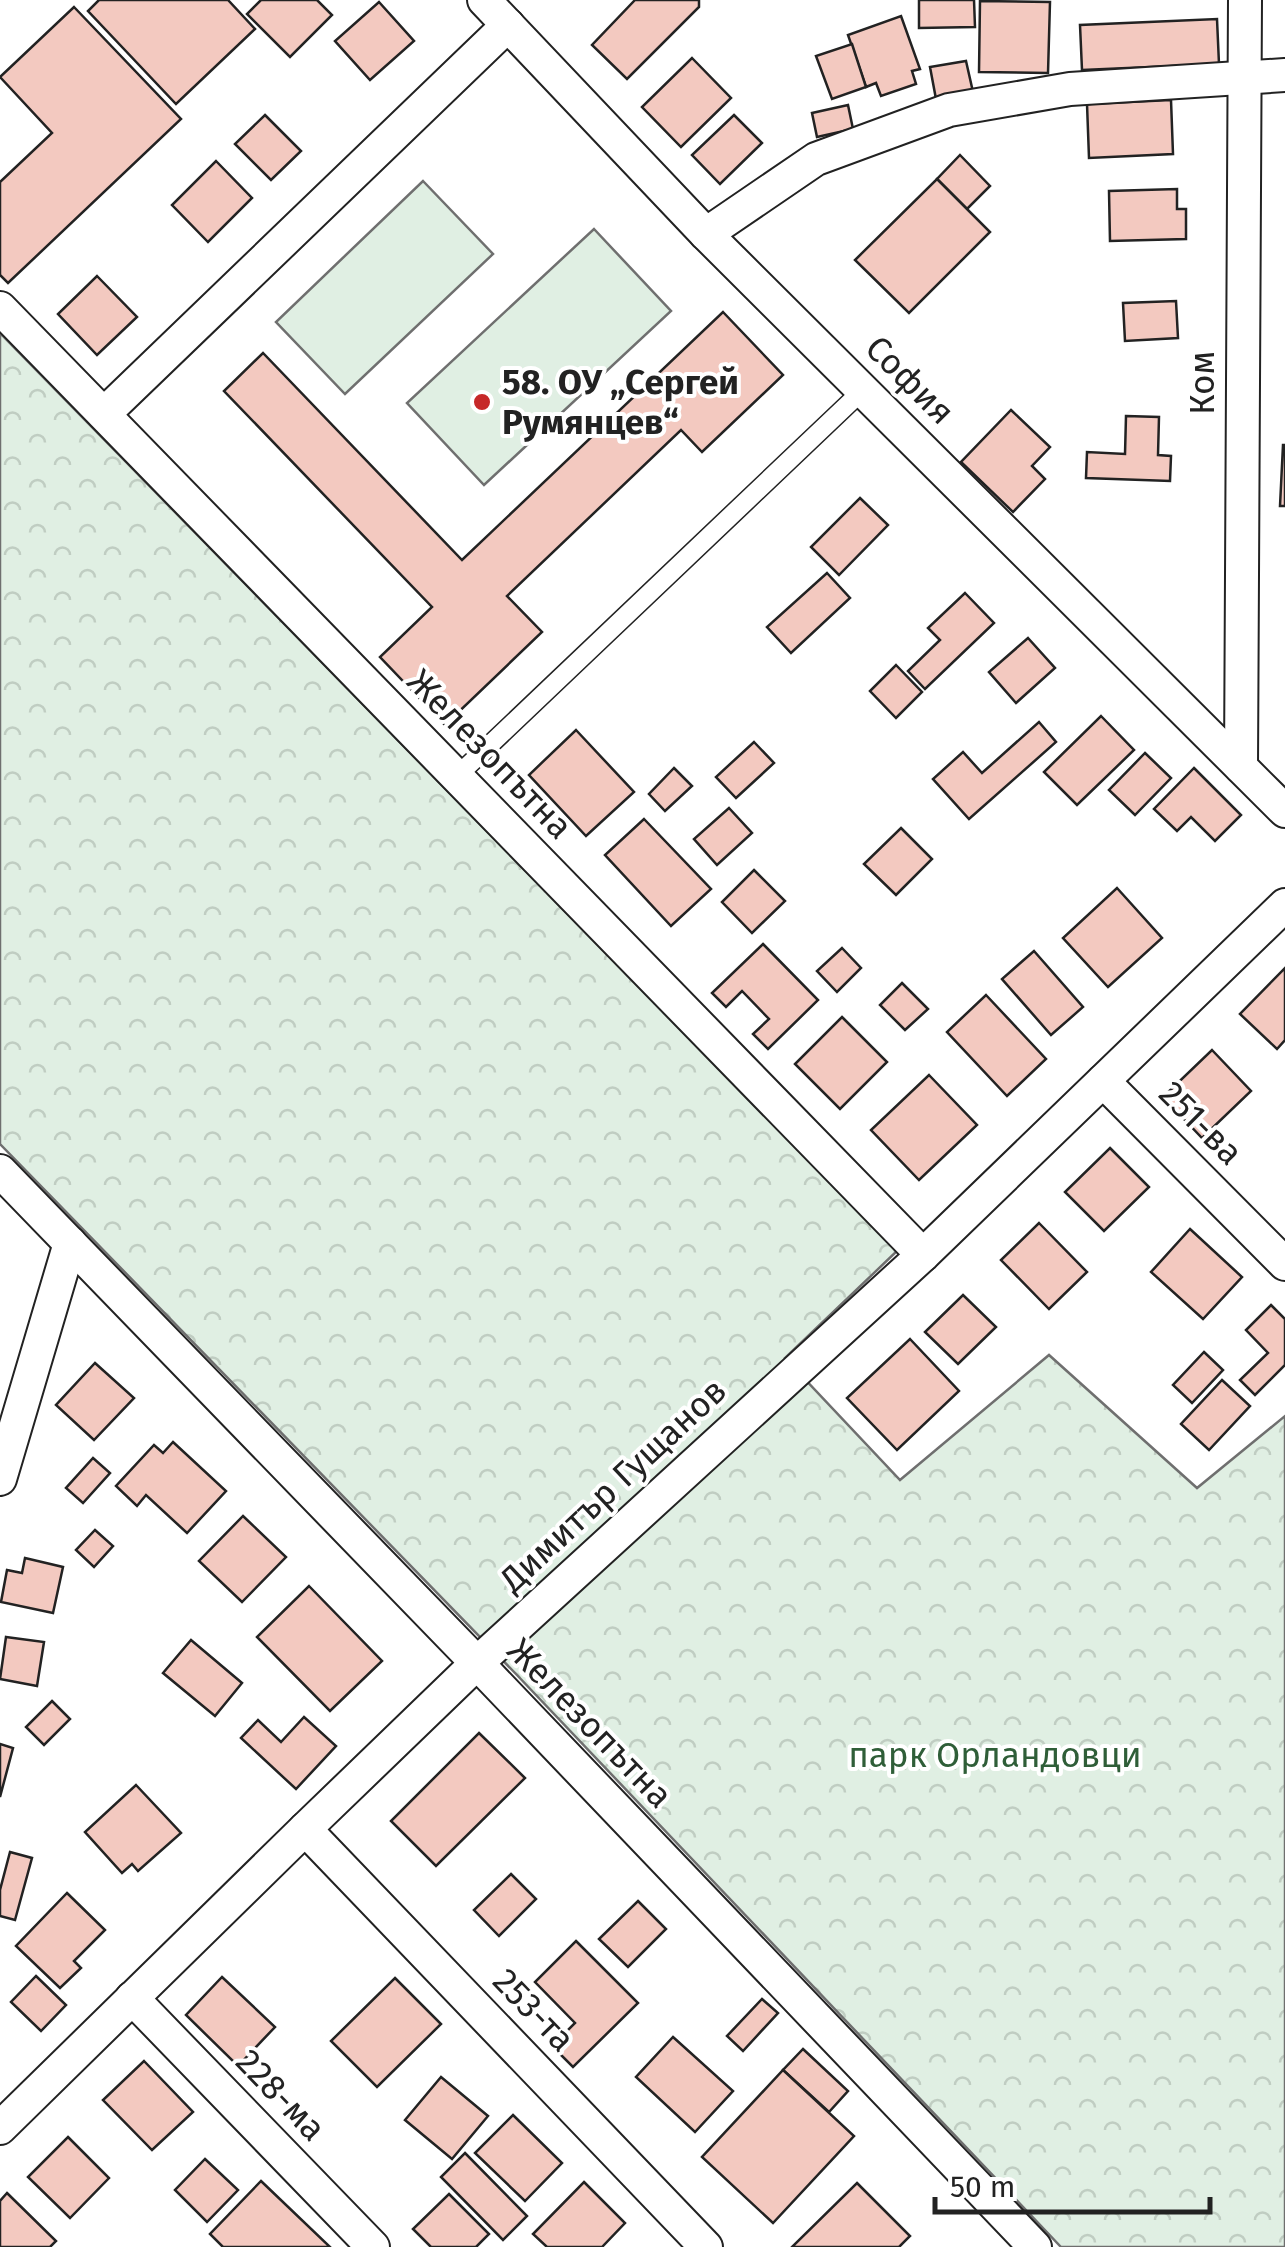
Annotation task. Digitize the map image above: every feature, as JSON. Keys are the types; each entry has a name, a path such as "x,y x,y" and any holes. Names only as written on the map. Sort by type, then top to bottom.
{"street":[{"name":"София","path":"484,0 706,234 1285,811"},
{"name":"Ком","path":"1240,767 1245,0"},
{"path":"104,414 508,25"},
{"path":"706,234 816,160 949,110 1070,89 1285,75"},
{"name":"Железопътна","path":"0,308 923,1255"},
{"name":"Димитър Гущанов","path":"1,2127 477,1663 923,1255 1285,906"},
{"name":"251-ва","path":"1104,1081 1285,1264"},
{"name":"Железопътна","path":"0,1172 1036,2247"},
{"path":"0,1478 70,1243"},
{"name":"253-та","path":"305,1829 706,2247"},
{"name":"228-ма","path":"132,1998 373,2247"}],"lane":[{"path":"456,777 863,390"}],"green space":[{"path":"423,181 493,254 345,394 276,322"},
{"path":"594,229 671,311 484,485 407,403"},
{"name":"парк Орландовци","path":"0,333 897,1251 785,1358 900,1480 1049,1355 1197,1488 1285,1416 1285,2247 1061,2247 516,1674 0,1144"}],"building":[{"path":"99,0 228,0 255,29 176,104 88,11"},
{"path":"261,0 317,0 332,15 290,57 247,14"},
{"path":"635,0 699,0 699,7 627,79 592,45"},
{"path":"919,0 974,0 975,27 919,28"},
{"path":"980,1 1050,2 1048,73 979,72"},
{"path":"379,2 414,41 370,80 335,41"},
{"path":"74,7 181,119 8,283 0,275 0,182 52,133 0,77"},
{"path":"901,16 920,69 912,71 916,84 881,96 876,83 866,87 848,35"},
{"path":"1217,19 1219,64 1082,70 1080,25"},
{"path":"852,44 866,87 832,99 816,56"},
{"path":"692,58 731,98 681,147 642,107"},
{"path":"966,61 973,92 936,99 930,67"},
{"path":"1171,100 1173,154 1089,158 1087,104"},
{"path":"848,105 853,129 817,137 812,113"},
{"path":"265,115 301,151 271,180 235,144"},
{"path":"734,115 762,143 720,184 692,155"},
{"path":"960,155 990,186 967,209 937,179"},
{"path":"216,161 252,198 208,242 172,205"},
{"path":"937,179 990,232 909,313 855,260"},
{"path":"1177,189 1177,209 1186,209 1186,239 1110,241 1109,191"},
{"path":"97,276 137,317 97,355 58,314"},
{"path":"1176,301 1178,338 1125,341 1123,303"},
{"path":"723,312 783,375 702,452 681,430 507,596 542,632 445,725 380,657 432,607 224,391 263,353 462,560"},
{"path":"1011,410 1050,447 1032,466 1045,479 1013,512 961,462"},
{"path":"1126,416 1159,417 1158,455 1171,456 1170,481 1086,478 1087,452 1125,454"},
{"path":"1283,445 1285,506 1280,506"},
{"path":"860,498 888,525 839,575 811,547"},
{"path":"827,573 850,598 791,653 767,627"},
{"path":"965,593 994,623 925,689 908,671 940,640 928,628"},
{"path":"1028,638 1055,668 1016,703 989,672"},
{"path":"896,665 922,692 896,718 870,691"},
{"path":"1101,716 1134,750 1077,805 1044,772"},
{"path":"1039,722 1056,742 969,819 933,779 963,752 982,773"},
{"path":"576,730 634,792 586,836 529,775"},
{"path":"754,742 774,763 736,798 716,777"},
{"path":"1145,753 1171,778 1135,815 1109,790"},
{"path":"674,768 692,786 665,811 649,794"},
{"path":"1194,768 1241,815 1215,841 1191,817 1177,831 1154,809"},
{"path":"729,808 752,833 717,865 694,839"},
{"path":"644,819 711,889 671,926 605,855"},
{"path":"901,828 932,859 896,895 864,864"},
{"path":"754,870 785,901 752,933 722,902"},
{"path":"1117,888 1162,938 1108,987 1063,938"},
{"path":"763,944 818,1000 768,1049 753,1034 769,1019 742,991 726,1007 712,993"},
{"path":"842,948 861,968 837,992 817,971"},
{"path":"1034,951 1083,1007 1051,1035 1002,979"},
{"path":"1285,968 1285,1040 1277,1049 1240,1014"},
{"path":"902,983 928,1009 905,1030 880,1005"},
{"path":"986,995 1046,1059 1007,1096 947,1032"},
{"path":"842,1017 887,1062 840,1109 795,1064"},
{"path":"1212,1050 1251,1091 1202,1138 1163,1097"},
{"path":"929,1075 977,1125 919,1180 871,1130"},
{"path":"1110,1148 1149,1187 1104,1231 1065,1192"},
{"path":"1039,1223 1087,1272 1049,1309 1001,1260"},
{"path":"1190,1229 1242,1277 1203,1319 1151,1272"},
{"path":"963,1295 996,1327 958,1364 925,1332"},
{"path":"1271,1305 1285,1319 1285,1365 1255,1395 1240,1380 1268,1353 1246,1330"},
{"path":"910,1339 959,1391 897,1450 847,1398"},
{"path":"1204,1352 1223,1370 1192,1403 1173,1385"},
{"path":"95,1363 134,1398 94,1440 56,1405"},
{"path":"1222,1380 1250,1406 1209,1450 1181,1424"},
{"path":"173,1442 226,1491 187,1533 146,1495 137,1506 116,1486 154,1445 163,1453"},
{"path":"93,1458 110,1473 83,1503 66,1488"},
{"path":"243,1516 286,1557 242,1602 199,1561"},
{"path":"95,1530 113,1546 94,1567 76,1550"},
{"path":"25,1558 63,1567 53,1613 1,1602 7,1570 22,1573"},
{"path":"309,1586 382,1661 330,1711 257,1637"},
{"path":"6,1637 44,1642 37,1686 0,1679"},
{"path":"191,1640 242,1683 215,1716 163,1673"},
{"path":"52,1701 70,1719 44,1745 26,1727"},
{"path":"304,1717 336,1746 296,1789 241,1738 258,1720 281,1742"},
{"path":"479,1733 525,1778 436,1866 391,1821"},
{"path":"0,1744 13,1748 0,1797"},
{"path":"136,1785 181,1833 138,1871 132,1864 122,1873 85,1832"},
{"path":"10,1852 32,1858 15,1920 0,1916 0,1890"},
{"path":"511,1874 536,1899 499,1936 474,1910"},
{"path":"67,1893 105,1930 74,1961 81,1968 60,1988 16,1946"},
{"path":"638,1901 666,1929 628,1967 599,1939"},
{"path":"576,1941 638,2003 573,2067 552,2046 575,2023 535,1982"},
{"path":"36,1976 66,2005 41,2031 11,2002"},
{"path":"222,1977 275,2027 238,2066 186,2015"},
{"path":"395,1978 441,2024 377,2087 331,2041"},
{"path":"762,1999 778,2013 743,2051 727,2036"},
{"path":"673,2037 733,2091 695,2132 636,2077"},
{"path":"803,2049 848,2091 829,2112 783,2070"},
{"path":"144,2061 193,2112 152,2150 103,2100"},
{"path":"783,2070 854,2136 773,2223 702,2157"},
{"path":"441,2077 488,2116 452,2159 405,2120"},
{"path":"513,2115 562,2163 525,2201 475,2153"},
{"path":"68,2137 109,2178 70,2218 28,2177"},
{"path":"465,2153 527,2216 503,2240 441,2177"},
{"path":"205,2159 238,2190 207,2222 175,2190"},
{"path":"261,2181 330,2247 223,2247 210,2234"},
{"path":"584,2182 625,2223 602,2247 547,2247 533,2234"},
{"path":"857,2183 910,2236 899,2247 792,2247"},
{"path":"7,2193 56,2241 50,2247 0,2247 0,2201"},
{"path":"449,2194 489,2234 476,2247 431,2247 413,2229"}],"place":[{"name":"58. ОУ „Сергей Румянцев“","path":"482,402"}]}
